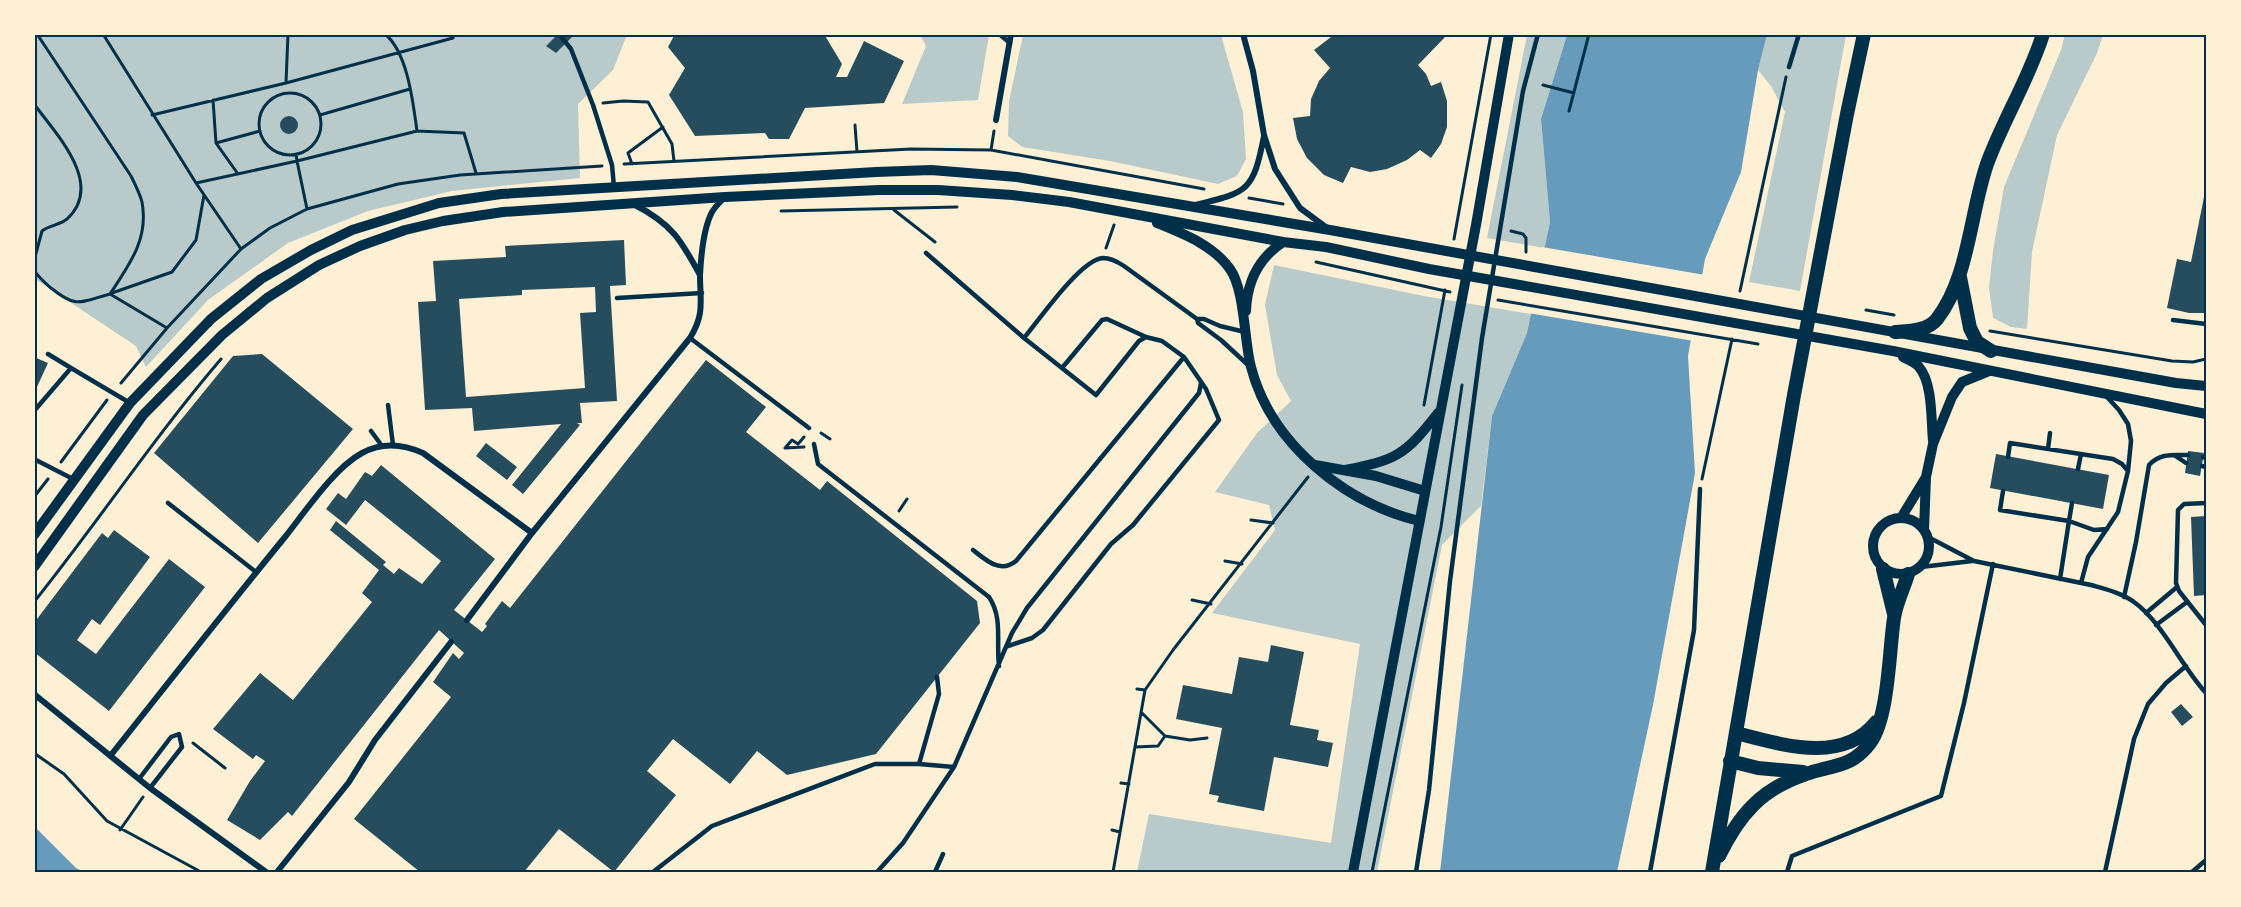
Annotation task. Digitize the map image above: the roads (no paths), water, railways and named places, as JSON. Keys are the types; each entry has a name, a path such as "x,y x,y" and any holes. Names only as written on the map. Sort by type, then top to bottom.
{"main road":[{"path":"1712,871 1794,395 1864,34"},
{"path":"1891,332 1925,328 1936,321 1960,277 1972,216 1987,164 2039,49 2043,34"},
{"path":"1960,277 1970,328 1977,342 1991,351"},
{"path":"1883,569 1894,614"},
{"path":"1712,871 1731,832 1746,811 1765,794 1787,781 1838,766 1861,754 1872,741 1882,712 1894,614 1908,574"},
{"path":"1736,733 1783,744 1826,748 1842,745 1860,737 1869,730 1882,712"},
{"path":"1730,761 1766,769 1809,773"}],"street":[{"path":"996,120 1011,34"},
{"path":"1243,34 1253,71 1264,135 1275,169 1300,208 1330,230"},
{"path":"1353,873 1509,34"},
{"path":"1190,206 1234,195 1246,187 1258,164 1264,135"},
{"path":"34,535 130,403 211,320 261,279 311,250 352,230 439,203 501,194 887,172 975,172 1017,177 1330,230 1991,351 2176,383 2206,386"},
{"path":"34,567 143,415 222,335 267,298 319,265 360,246 443,221 502,212 724,197 938,190 1023,197 1138,214 1283,242 1326,247 1430,269 1888,350 2206,414"},
{"path":"467,620 532,533 690,338 698,325 705,233 712,212 724,197"},
{"path":"633,204 652,214 680,238 700,276"},
{"path":"1138,214 1190,237 1218,255 1232,271 1238,288 1250,367 1275,422 1288,439 1325,476 1340,487 1378,509 1419,521"},
{"path":"1245,332 1246,296 1255,271 1269,251 1283,242"},
{"path":"1888,350 1918,365 1923,374 1928,386 1933,444"},
{"path":"1926,534 1910,519 1901,518 1884,523 1874,537 1874,555 1883,569 1899,575 1908,574 1921,567 1929,553 1926,534 1926,477 1933,444 1952,397 1962,382 1989,370"},
{"path":"2176,383 2206,378"},
{"path":"1345,470 1379,464 1401,454 1418,438 1440,411"},
{"path":"111,754 256,572 346,464 362,453 382,446 414,448 532,533"},
{"path":"1315,465 1376,476 1425,491"},
{"path":"1901,518 1926,477"},
{"path":"277,873 342,791 375,740 451,642"},
{"path":"34,694 111,754 150,788 266,873"}],"lane":[{"path":"559,34 572,49 593,105 612,165 615,187"},
{"path":"999,34 1010,43"},
{"path":"1416,873 1429,790 1450,581 1482,338 1523,91 1538,34"},
{"path":"1789,67 1799,34"},
{"path":"926,253 1024,338 1096,395 1139,341 1146,337"},
{"path":"1024,338 1083,266 1103,258 1112,259 1197,319 1198,323 1221,340 1250,367"},
{"path":"617,297 702,293"},
{"path":"1008,646 1032,638 1043,630 1111,544 1133,525 1220,420 1201,383 1184,357 1162,341 1146,337 1107,319 1102,320 1062,368"},
{"path":"1197,319 1204,319 1220,326 1245,332"},
{"path":"2173,320 2206,324"},
{"path":"690,338 809,428"},
{"path":"48,354 130,403"},
{"path":"973,550 997,566 1009,566 1016,561 1184,357"},
{"path":"34,411 71,368"},
{"path":"877,873 903,843 954,767 1017,624 1027,608 1201,391 1201,383"},
{"path":"2081,583 2088,556 2118,512 2128,471 2131,441 2128,424 2103,393"},
{"path":"388,405 393,445"},
{"path":"371,431 382,446"},
{"path":"2048,449 2050,434"},
{"path":"2008,457 2010,443 2113,459 2128,471"},
{"path":"814,446 818,464 989,597 995,606 999,622 997,651 999,666"},
{"path":"2078,469 2081,454"},
{"path":"2124,597 2149,465 2156,458 2164,455 2188,455"},
{"path":"2174,455 2186,463"},
{"path":"34,459 75,480"},
{"path":"1650,873 1694,630 1700,489"},
{"path":"2003,491 2000,510 2069,521 2094,530 2107,530"},
{"path":"168,503 256,572"},
{"path":"2060,579 2072,503"},
{"path":"2206,503 2184,504 2178,510 2177,586 2206,625"},
{"path":"1926,534 1974,561"},
{"path":"1921,567 1974,561 2109,590 2133,601 2146,613 2206,693"},
{"path":"1787,873 1791,856 1941,796 1993,564"},
{"path":"2146,613 2177,586"},
{"path":"2156,625 2187,602"},
{"path":"2105,873 2134,740 2148,704 2166,683 2186,666"},
{"path":"919,764 939,694 937,677"},
{"path":"139,779 171,737 179,734 182,747 150,788"},
{"path":"653,873 712,826 875,764 954,767"},
{"path":"935,873 943,854"},
{"path":"2192,873 2206,860"}],"water":[{"path":"1567,35 1767,35 1758,70 1741,172 1705,259 1688,356 1695,473 1653,705 1617,872 1440,872 1492,416 1527,333 1550,222 1541,119"},
{"path":"35,827 76,868 84,872 35,872"}]}
